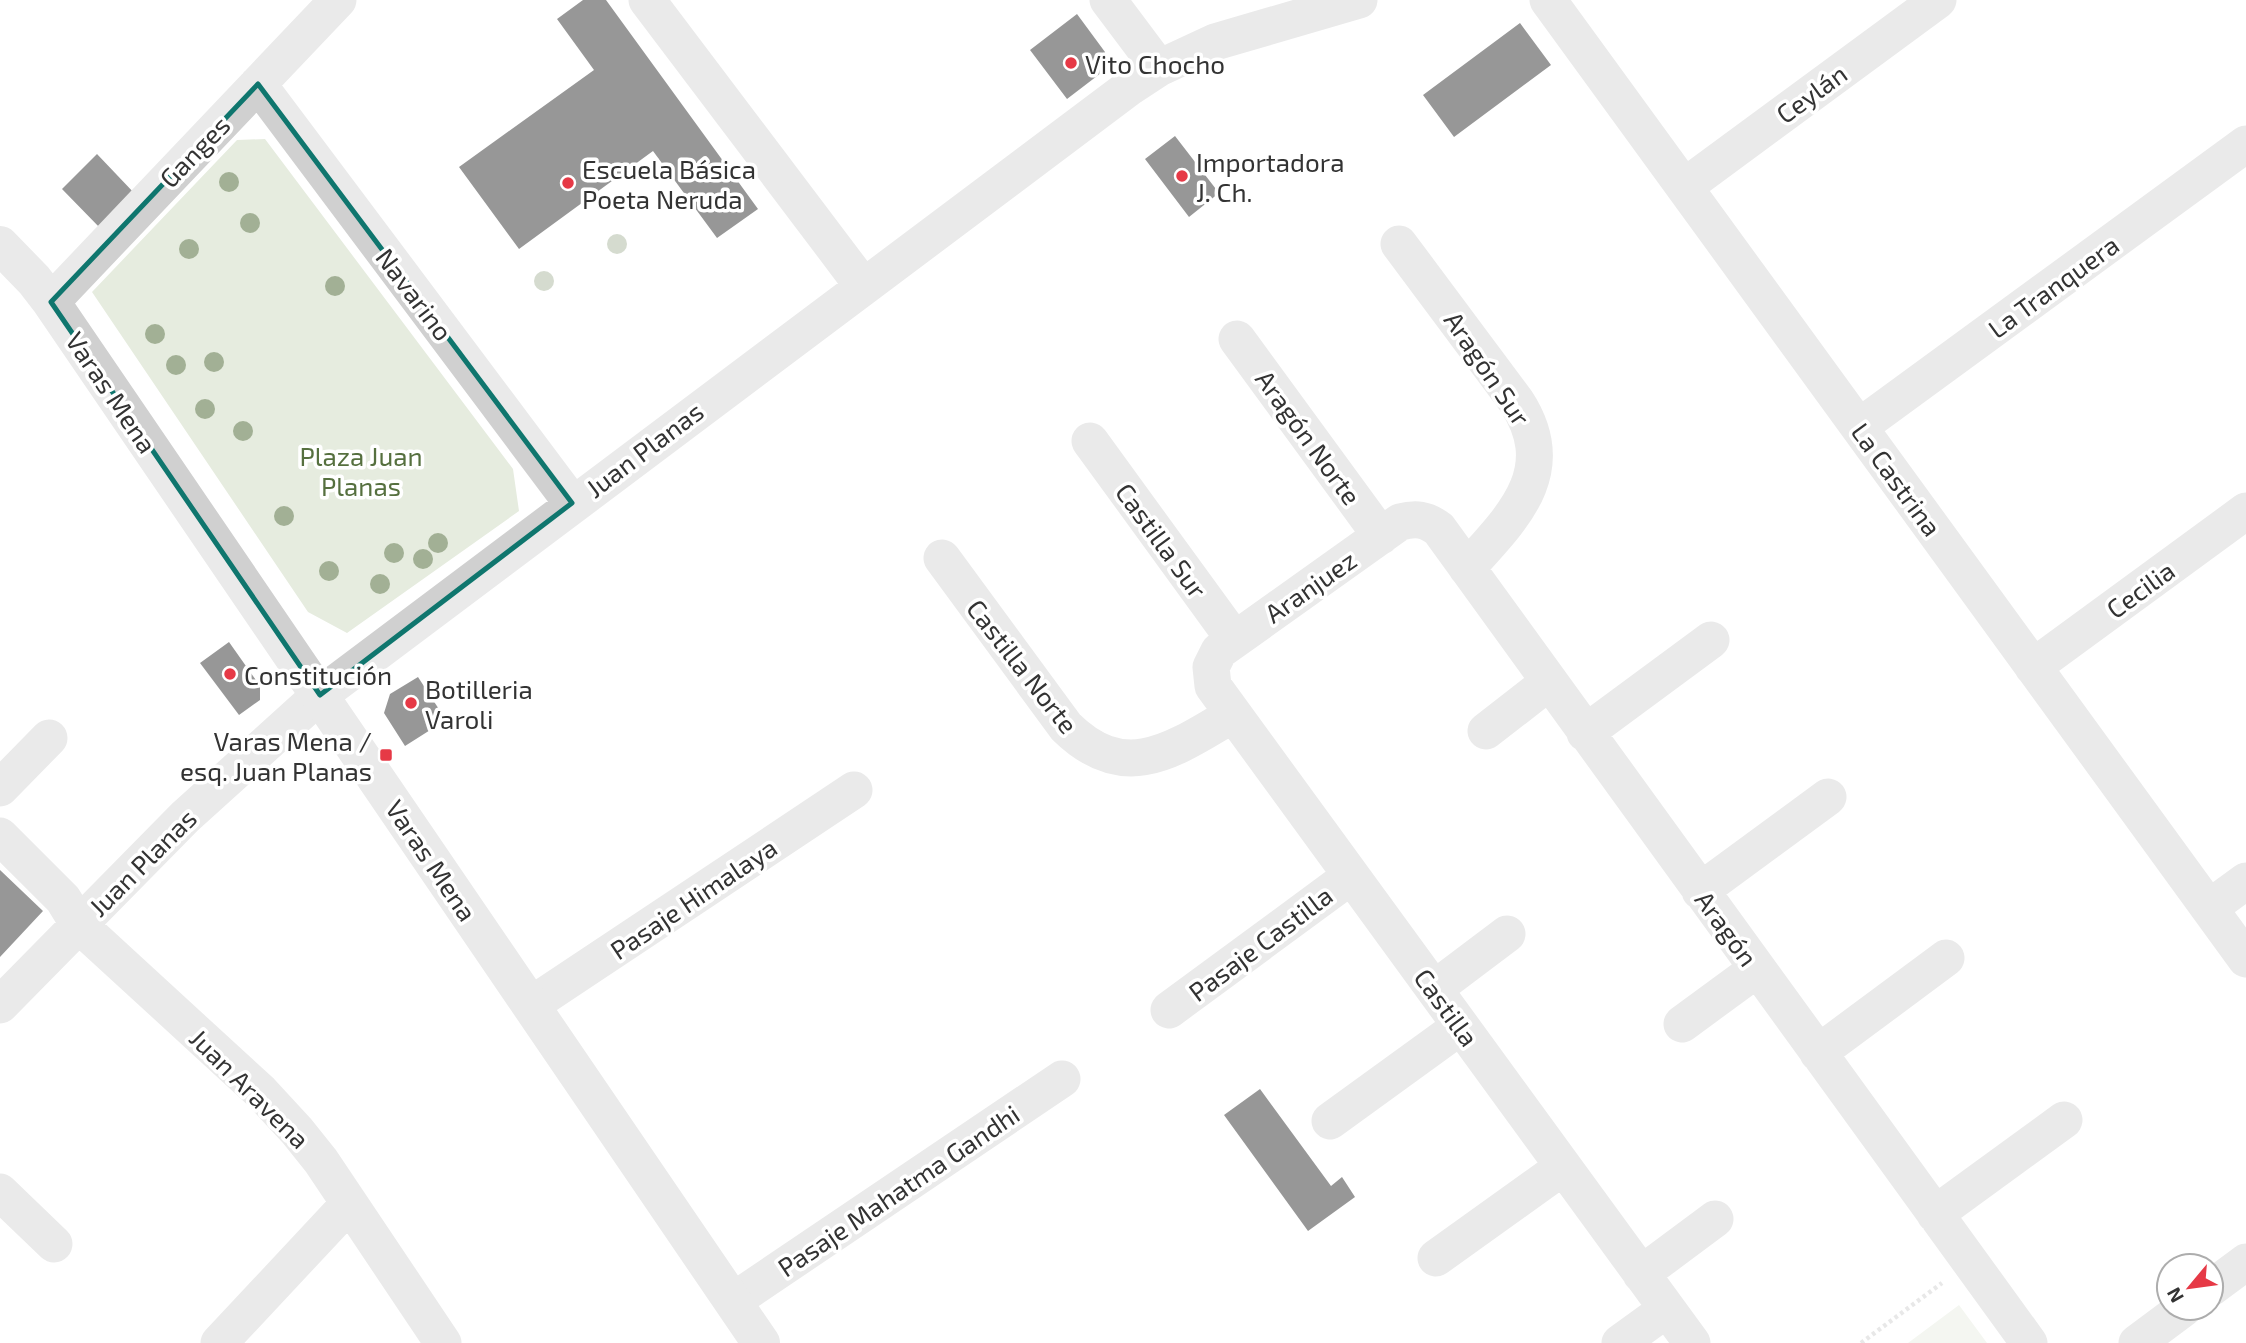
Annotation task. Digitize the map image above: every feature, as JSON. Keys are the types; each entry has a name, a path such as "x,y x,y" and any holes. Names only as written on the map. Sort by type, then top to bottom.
{"street":[{"name":"Ganges","path":"51,302 338,0"},
{"path":"647,0 863,286"},
{"path":"1108,0 1159,68"},
{"name":"Juan Planas","path":"0,1005 185,817 320,695 572,503 1119,95 1159,68 1215,42 1359,0"},
{"name":"La Castrina","path":"1548,0 2246,959"},
{"name":"Ceylán","path":"1684,187 1938,0"},
{"name":"Navarino","path":"258,84 572,503"},
{"name":"La Tranquera","path":"1859,427 2246,144"},
{"name":"Aragón Sur","path":"1399,244 1516,401 1531,428 1535,444 1532,480 1524,497 1501,530 1467,568"},
{"name":"Varas Mena","path":"0,245 51,302 761,1343"},
{"name":"Aragón Norte","path":"1237,339 1381,536"},
{"name":"Castilla Sur","path":"1090,441 1234,639"},
{"name":"Cecilia","path":"2033,667 2246,511"},
{"name":"Aragón","path":"1420,519 1439,529 2029,1343"},
{"name":"Aranjuez","path":"1210,667 1219,651 1234,639 1400,522 1420,519"},
{"name":"Castilla Norte","path":"942,558 1066,727 1090,747 1119,759 1155,756 1232,715"},
{"path":"1586,733 1711,640"},
{"name":"Castilla","path":"1210,667 1213,686 1232,715 1692,1343"},
{"path":"1486,731 1549,682"},
{"path":"0,788 49,738"},
{"name":"Pasaje Himalaya","path":"531,1005 854,790"},
{"path":"1700,891 1828,797"},
{"name":"Juan Aravena","path":"0,836 63,899 79,925 261,1092 297,1131 443,1343"},
{"name":"Pasaje Castilla","path":"1169,1010 1351,876"},
{"path":"2209,908 2246,881"},
{"path":"1434,989 1507,934"},
{"path":"1818,1052 1946,958"},
{"path":"1682,1024 1757,969"},
{"path":"1331,1121 1461,1026"},
{"name":"Pasaje Mahatma Gandhi","path":"733,1301 1062,1079"},
{"path":"1935,1214 2064,1120"},
{"path":"1436,1258 1563,1167"},
{"path":"0,1192 54,1244"},
{"path":"219,1343 349,1204"},
{"path":"1641,1274 1716,1219"},
{"path":"2225,1278 2246,1262"},
{"path":"1620,1343 1667,1309"},
{"path":"2137,1343 2165,1322"}],"path":[{"path":"1861,1343 1970,1262"}],"highlighted area":[{"path":"258,84 572,503 320,695 51,302"}],"green space":[{"name":"Plaza Juan Planas","path":"265,139 513,469 519,511 347,633 308,612 92,292 237,140"},
{"path":"1959,1305 1987,1343 1908,1343"}],"building":[{"path":"583,0 606,0 758,209 717,238 653,151 519,249 459,167 594,70 557,19"},
{"name":"Vito Chocho","path":"1077,14 1105,52 1101,73 1067,99 1030,50"},
{"path":"1520,23 1551,65 1454,137 1423,95"},
{"name":"Importadora J. Ch.","path":"1175,136 1219,193 1189,217 1145,159"},
{"path":"97,154 136,195 101,229 62,189"},
{"name":"Constitución","path":"229,642 260,686 260,700 239,715 200,663"},
{"name":"Botilleria Varoli","path":"418,677 446,720 405,746 384,713 390,694"},
{"path":"0,870 43,911 0,957"},
{"path":"1260,1089 1331,1186 1342,1177 1355,1197 1308,1231 1224,1115"}],"place":[{"name":"Vito Chocho","path":"1071,63"},
{"name":"Importadora J. Ch.","path":"1182,176"},
{"name":"Escuela Básica Poeta Neruda","path":"568,183"},
{"name":"Constitución","path":"230,674"},
{"name":"Botilleria Varoli","path":"411,703"},
{"name":"Varas Mena / esq. Juan Planas","path":"386,755"}]}
